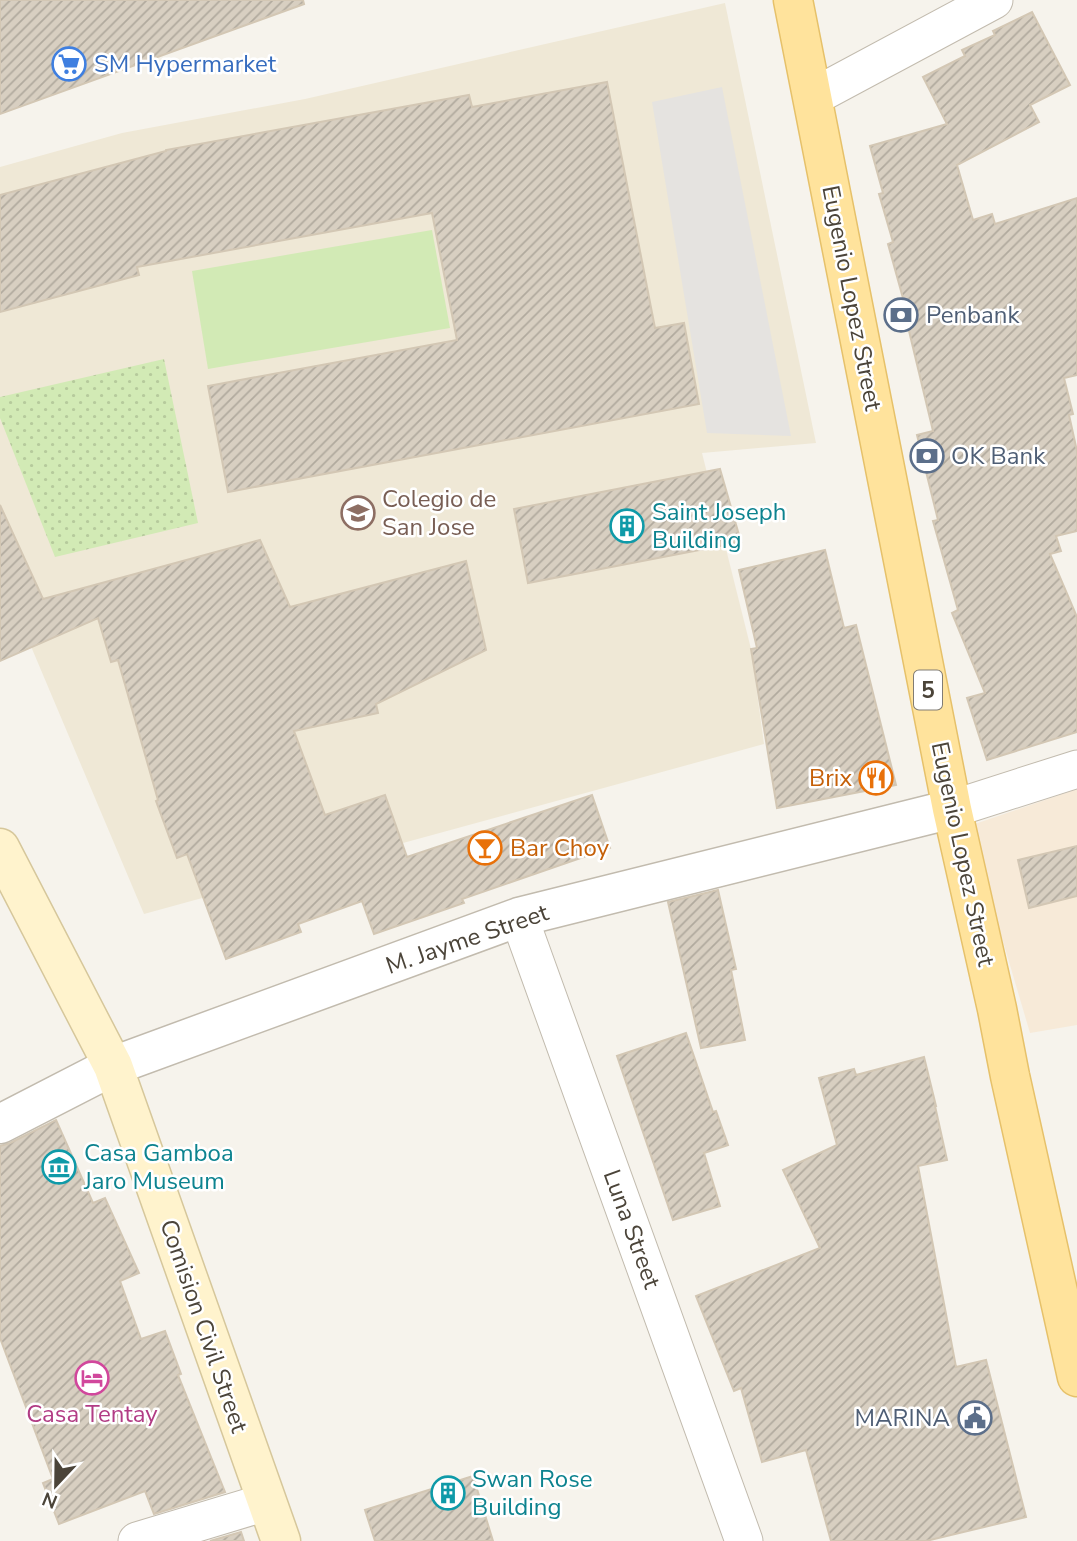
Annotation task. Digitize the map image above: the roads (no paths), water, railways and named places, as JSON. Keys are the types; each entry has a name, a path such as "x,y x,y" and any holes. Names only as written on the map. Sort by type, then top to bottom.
{"main road":[{"name":"Eugenio Lopez Street","path":"793,0 952,809 1077,1377"},
{"name":"Comision Civil Street","path":"0,848 114,1066 281,1541"}],"street":[{"path":"813,97 994,0"},
{"path":"952,809 1077,769"},
{"name":"M. Jayme Street","path":"0,1124 114,1066 519,918 952,809"},
{"name":"Luna Street","path":"519,918 744,1541"},
{"path":"137,1541 266,1502"}],"place":[{"name":"SM Hypermarket","path":"69,64"},
{"name":"Penbank","path":"901,315"},
{"name":"OK Bank","path":"927,456"},
{"name":"Colegio de San Jose","path":"358,513"},
{"name":"Saint Joseph Building","path":"627,526"},
{"name":"Brix","path":"876,778"},
{"name":"Bar Choy","path":"485,848"},
{"name":"Casa Gamboa Jaro Museum","path":"59,1167"},
{"name":"Casa Tentay","path":"92,1378"},
{"name":"MARINA","path":"975,1418"},
{"name":"Swan Rose Building","path":"448,1493"}]}
